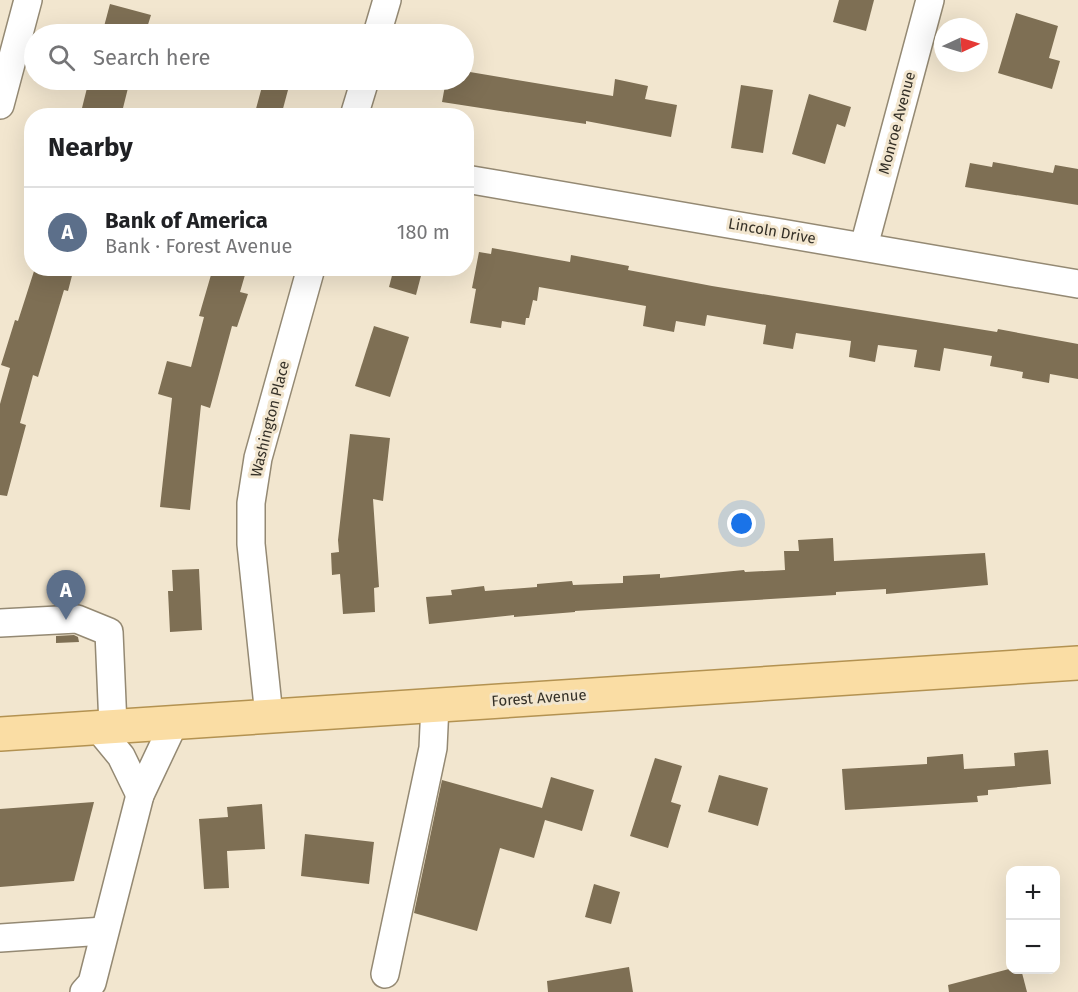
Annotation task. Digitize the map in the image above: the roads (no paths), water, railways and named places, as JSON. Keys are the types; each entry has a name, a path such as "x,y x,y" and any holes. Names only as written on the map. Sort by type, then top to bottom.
{"main road":[{"name":"Forest Avenue","path":"0,734 1078,663"}],"street":[{"path":"0,105 28,0"},
{"path":"380,24 387,0"},
{"name":"Monroe Avenue","path":"864,246 930,0"},
{"path":"356,108 362,90"},
{"name":"Lincoln Drive","path":"474,180 1078,284"},
{"name":"Washington Place","path":"269,716 251,544 251,503 258,458 309,276"},
{"path":"0,623 77,619 109,632 105,727 140,795"},
{"path":"385,974 433,748 435,705"},
{"path":"84,992 92,983 140,795 175,722"},
{"path":"0,938 104,931"}],"place":[{"name":"Bank of America","path":"66,620"}]}
